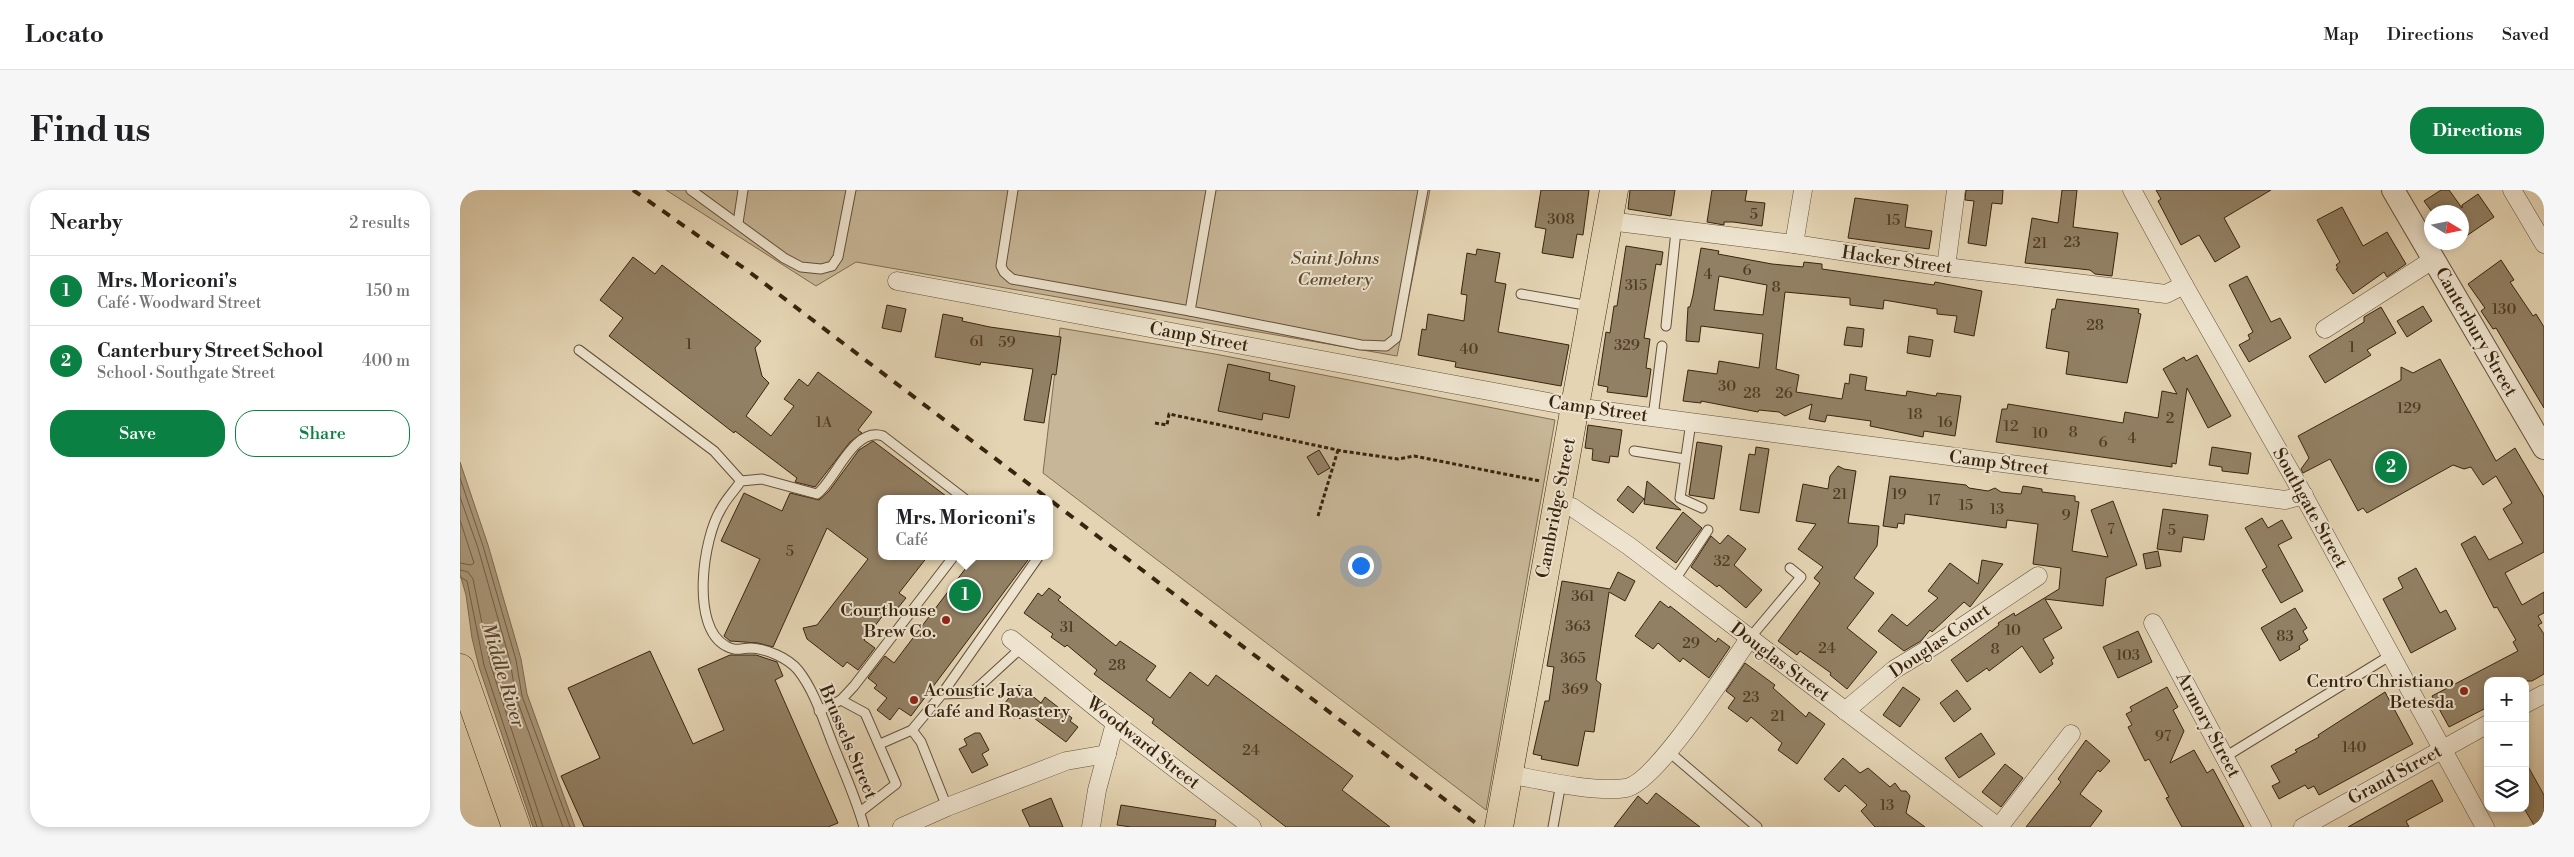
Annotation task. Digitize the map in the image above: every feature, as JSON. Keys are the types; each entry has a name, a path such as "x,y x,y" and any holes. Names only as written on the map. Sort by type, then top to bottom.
{"main road":[{"name":"Cambridge Street","path":"1500,822 1553,493 1575,408 1614,190"},
{"path":"460,668 516,827"}],"street":[{"path":"1794,244 1804,190"},
{"path":"1946,267 1956,190"},
{"name":"Southgate Street","path":"2132,190 2184,286 2304,495 2485,827"},
{"name":"Canterbury Street","path":"2393,190 2544,448"},
{"path":"2516,192 2544,244"},
{"name":"Hacker Street","path":"1609,221 1676,231 1794,244 1946,267 2166,294 2184,286"},
{"path":"2325,329 2434,259"},
{"name":"Camp Street","path":"897,281 1575,408 2285,500 2304,495"},
{"name":"Douglas Street","path":"1553,493 1674,581 1999,827"},
{"name":"Douglas Court","path":"1846,711 1895,669 1935,646 2038,576"},
{"name":"Armory Street","path":"2154,623 2262,827"},
{"path":"1508,774 1580,786 1628,788 1654,769 1697,714 1749,639"},
{"name":"Woodward Street","path":"1016,644 1115,723 1252,827"},
{"path":"2529,702 2544,694"},
{"path":"1091,827 1097,790 1115,723"},
{"name":"Grand Street","path":"2303,827 2484,726"},
{"path":"1999,827 2071,734"},
{"path":"902,827 947,807 1066,761 1107,754"}],"lane":[{"path":"691,190 784,258 802,267 822,269 832,266 838,257 851,190"},
{"path":"738,223 744,190"},
{"path":"1013,190 1000,266 1012,279 1190,311 1361,345 1386,346 1396,338 1423,190"},
{"path":"1190,311 1211,190"},
{"path":"1666,326 1676,231"},
{"path":"1521,294 1593,306"},
{"path":"1653,417 1662,346"},
{"path":"579,350 714,451 741,481 762,479 817,494 854,447 864,437 877,434 883,436 960,495"},
{"path":"1690,422 1680,498 1702,508"},
{"path":"1634,451 1685,459"},
{"name":"Brussels Street","path":"741,481 720,509 705,559 705,603 708,628 724,646 736,650 751,648 765,651 786,659 798,671 819,711 860,812 864,827"},
{"path":"1674,581 1708,530"},
{"path":"819,711 841,700 854,686 951,560"},
{"path":"880,744 912,730 942,694 1036,560"},
{"path":"1749,639 1801,577 1790,568"},
{"path":"942,694 972,693 1016,644"},
{"path":"2225,757 2391,655"},
{"path":"841,700 865,714 880,744 896,784 860,812"},
{"path":"912,730 921,742 947,807"},
{"path":"1668,751 1757,827"},
{"path":"1553,827 1561,783"}],"path":[{"path":"1155,424 1167,425 1169,414 1338,450 1398,459 1414,456 1553,493"},
{"path":"1318,516 1338,450"}],"green space":[{"name":"Saint Johns Cemetery","path":"666,190 1430,190 1397,356 856,262 816,286"},
{"path":"1060,328 1215,354 1555,420 1486,810 1043,473"}],"water":[{"name":"Middle River","path":"460,462 488,545 521,659 527,694 575,827 533,827 479,667 472,638 466,595 460,574"}],"building":[{"path":"1541,190 1589,190 1583,235 1577,234 1573,258 1542,253 1546,229 1535,227"},
{"path":"1630,190 1675,190 1671,216 1628,209"},
{"path":"1712,190 1747,190 1745,201 1765,203 1762,226 1733,222 1724,222 1724,225 1707,222"},
{"path":"1966,190 2003,190 2002,204 1992,203 1986,246 1968,243 1974,201 1965,200"},
{"path":"2062,190 2077,190 2073,227 2118,233 2112,276 2095,274 2090,270 2025,263 2032,218 2058,223"},
{"path":"2156,190 2271,190 2224,218 2240,247 2215,262 2199,235 2181,245 2158,201 2161,199"},
{"path":"2441,190 2449,190 2460,205 2427,205 2424,201"},
{"path":"2478,194 2494,217 2469,234 2469,205 2462,205"},
{"path":"1855,198 1908,205 1905,227 1932,231 1929,249 1848,238"},
{"path":"2342,207 2363,246 2387,232 2406,264 2387,277 2384,272 2353,294 2336,269 2338,268 2336,265 2340,262 2317,220"},
{"path":"1626,246 1663,252 1661,265 1656,264 1644,338 1650,339 1646,368 1651,369 1647,397 1607,392 1608,387 1598,385 1606,332 1610,333 1614,306 1617,306"},
{"path":"1701,248 1719,251 1718,254 1772,264 1803,267 1804,262 1822,264 1822,269 1934,285 1935,282 1982,291 1974,336 1954,332 1957,316 1937,314 1937,309 1884,300 1883,309 1850,305 1850,298 1785,292 1776,369 1799,375 1796,392 1842,399 1845,383 1849,384 1850,374 1867,377 1865,390 1906,396 1907,391 1936,396 1937,393 1961,396 1955,436 1924,431 1923,437 1870,426 1871,421 1827,415 1825,422 1809,419 1812,404 1785,416 1779,412 1759,410 1758,412 1701,401 1701,403 1683,401 1688,370 1717,374 1719,361 1759,368 1763,334 1701,326 1699,342 1686,341 1688,307 1690,307","holes":["1719,276 1767,285 1763,315 1714,310"]},
{"path":"1477,249 1500,253 1495,282 1506,284 1498,332 1569,345 1561,386 1455,367 1456,362 1418,355 1422,329 1426,330 1428,314 1464,321 1467,295 1461,294 1467,253 1476,255"},
{"path":"633,257 655,274 662,265 761,341 755,348 762,376 769,383 746,416 771,436 794,406 784,399 799,379 808,386 818,372 872,412 858,430 862,433 850,442 815,487 795,482 797,478 735,431 734,433 609,336 623,318 600,300"},
{"path":"2501,260 2514,280 2510,282 2533,316 2536,314 2544,327 2544,408 2496,328 2493,329 2481,311 2485,308 2468,284"},
{"path":"2247,276 2271,322 2280,318 2291,338 2249,362 2239,345 2250,339 2248,335 2253,332 2229,285"},
{"path":"2057,299 2139,309 2138,313 2141,314 2127,383 2066,374 2069,352 2046,348 2052,309 2055,309"},
{"path":"887,305 906,309 901,332 882,328"},
{"path":"2423,306 2432,321 2407,337 2397,321"},
{"path":"2381,307 2396,333 2367,350 2371,355 2325,383 2309,356 2364,322 2364,317"},
{"path":"943,314 963,318 962,321 990,327 1061,337 1056,375 1052,374 1044,423 1024,420 1033,369 981,362 980,365 935,357"},
{"path":"1847,327 1864,329 1862,347 1844,345"},
{"path":"1909,336 1933,340 1930,357 1907,353"},
{"path":"2197,355 2231,416 2208,428 2187,388 2176,464 2172,463 2172,467 1996,442 2002,409 2007,409 2008,404 2123,423 2125,412 2158,418 2162,391 2177,394 2163,369 2184,357 2186,361"},
{"path":"2440,359 2496,461 2515,448 2544,497 2544,552 2505,573 2522,605 2544,592 2544,613 2538,616 2542,623 2538,625 2544,634 2544,674 2532,681 2529,681 2529,677 2484,677 2484,709 2449,727 2432,696 2518,651 2513,642 2516,640 2497,607 2494,608 2461,544 2475,536 2489,560 2523,543 2503,509 2512,503 2496,476 2483,485 2471,467 2464,469 2453,465 2367,513 2363,508 2358,511 2330,459 2303,473 2301,469 2309,458 2298,436 2401,380 2401,367 2413,373"},
{"path":"1228,364 1270,373 1269,380 1295,386 1289,418 1263,413 1262,420 1218,411"},
{"path":"1588,425 1622,430 1618,457 1610,456 1609,463 1592,460 1593,449 1585,448"},
{"path":"873,441 945,495 878,495 878,560 925,560 899,593 906,598 897,609 891,605 864,640 875,648 858,670 847,662 843,667 807,639 803,628 817,625 868,559 827,528 773,647 758,643 730,641 724,636 760,559 721,541 744,493 782,511 790,493 819,500 829,491 859,450"},
{"path":"1697,442 1722,446 1714,499 1689,495"},
{"path":"1756,447 1769,449 1759,513 1740,510 1749,454 1755,455"},
{"path":"2212,447 2251,453 2248,474 2222,471 2222,467 2209,465"},
{"path":"1319,450 1330,468 1318,475 1307,457"},
{"path":"1838,466 1856,471 1848,523 1879,526 1877,546 1854,578 1874,593 1847,628 1877,652 1847,689 1830,675 1831,673 1800,651 1797,655 1778,641 1820,583 1814,578 1823,567 1798,549 1816,524 1796,521 1803,484 1828,489 1830,476"},
{"path":"1890,476 1966,485 1969,488 1988,491 1995,488 2001,492 2021,494 2023,486 2042,489 2042,492 2075,496 2075,501 2079,502 2072,551 2108,557 2091,510 2113,501 2137,565 2106,578 2103,606 2045,599 2062,628 2043,639 2054,658 2051,660 2053,664 2040,673 2022,646 1989,671 1987,668 1967,682 1951,660 1999,625 1998,623 2014,613 2015,616 2059,589 2061,568 2033,564 2038,524 2007,520 2006,528 1905,514 1904,524 1898,523 1897,528 1883,526"},
{"path":"1647,481 1681,510 1644,504"},
{"path":"1628,486 1644,499 1633,513 1617,500"},
{"path":"2163,509 2208,515 2204,540 2183,537 2181,552 2157,549"},
{"path":"1683,512 1702,528 1676,563 1656,548"},
{"path":"2262,518 2268,528 2282,520 2292,538 2278,545 2303,591 2281,603 2262,570 2267,567 2245,528"},
{"path":"1728,535 1746,549 1734,565 1762,590 1746,608 1719,585 1717,587 1691,567 1711,536 1720,544"},
{"path":"2158,551 2161,566 2146,569 2143,554"},
{"path":"972,560 1028,560 911,716 899,708 890,720 877,710 887,698 874,688 877,685 868,678 885,656 894,663"},
{"path":"1982,560 2003,564 1970,607 1964,602 1932,632 1930,630 1921,641 1904,651 1878,631 1892,614 1907,626 1938,598 1928,591 1950,563 1978,584"},
{"path":"2416,568 2440,613 2446,610 2456,629 2411,653 2383,599 2403,588 2398,578"},
{"path":"1618,572 1635,581 1625,601 1609,592 1596,680 1601,684 1594,732 1585,731 1578,766 1541,759 1542,756 1533,754 1545,701 1549,701 1554,667 1547,666 1562,581 1610,589"},
{"path":"1049,588 1061,597 1058,600 1116,646 1120,641 1156,666 1146,680 1170,698 1190,672 1208,686 1216,675 1353,776 1342,790 1390,827 1286,827 1152,723 1154,719 1094,674 1097,670 1067,645 1065,647 1051,637 1053,634 1024,613 1038,593 1042,596"},
{"path":"1660,601 1669,608 1670,606 1716,642 1718,638 1730,647 1709,678 1683,658 1680,662 1658,643 1653,649 1635,636"},
{"path":"2295,608 2307,628 2303,631 2308,640 2299,646 2300,649 2280,661 2261,628"},
{"path":"2138,631 2152,662 2118,678 2103,647"},
{"path":"650,651 693,744 724,730 698,669 730,655 756,655 777,662 783,676 775,680 838,823 828,827 584,827 561,776 600,758 568,688"},
{"path":"1745,663 1775,685 1773,688 1806,717 1809,712 1825,724 1797,764 1778,750 1782,743 1751,717 1747,722 1728,708 1735,698 1726,691"},
{"path":"1019,685 1041,703 1045,697 1072,718 1070,721 1078,727 1066,742 1026,712 1020,719 1017,716 1015,719 1001,708"},
{"path":"1903,687 1920,699 1900,727 1883,715"},
{"path":"2167,687 2178,707 2173,710 2184,731 2170,763 2194,750 2207,773 2213,769 2244,827 2182,827 2166,798 2169,797 2149,759 2145,761 2128,727 2132,725 2126,714 2132,711 2130,707"},
{"path":"1957,690 1971,709 1954,722 1940,703"},
{"path":"2385,692 2413,744 2319,795 2314,786 2308,789 2305,785 2279,799 2272,786 2280,782 2271,766 2297,752 2295,750 2319,737 2318,735"},
{"path":"975,733 980,733 989,750 982,754 988,765 972,773 959,749 967,745 964,739"},
{"path":"1981,733 1995,754 1959,778 1945,758"},
{"path":"2086,740 2110,761 2100,772 2098,770 2080,794 2102,811 2090,827 2026,827 2061,782 2058,779"},
{"path":"1843,758 1860,773 1868,768 1890,787 1895,783 1901,791 1906,791 1910,796 1906,813 1925,827 1875,827 1861,811 1867,805 1845,785 1839,792 1824,779"},
{"path":"2005,764 2023,778 2001,807 1982,792"},
{"path":"2529,768 2544,795 2544,827 2535,827 2526,812 2529,812"},
{"path":"2432,780 2443,801 2406,821 2409,827 2348,827"},
{"path":"1656,793 1700,827 1614,827 1638,796 1647,804"},
{"path":"1051,798 1063,827 1030,827 1022,810"},
{"path":"1121,805 1216,820 1215,827 1131,827 1117,825"}],"railway":[{"path":"633,190 748,271 1043,495"},
{"path":"1053,502 1481,827"}],"place":[{"name":"Canterbury Street School","path":"2391,467"},
{"name":"Mrs. Moriconi's","path":"965,595"},
{"name":"Courthouse Brew Co.","path":"946,620"},
{"name":"Centro Christiano Betesda","path":"2464,691"},
{"name":"Acoustic Java Café and Roastery","path":"914,700"}]}
